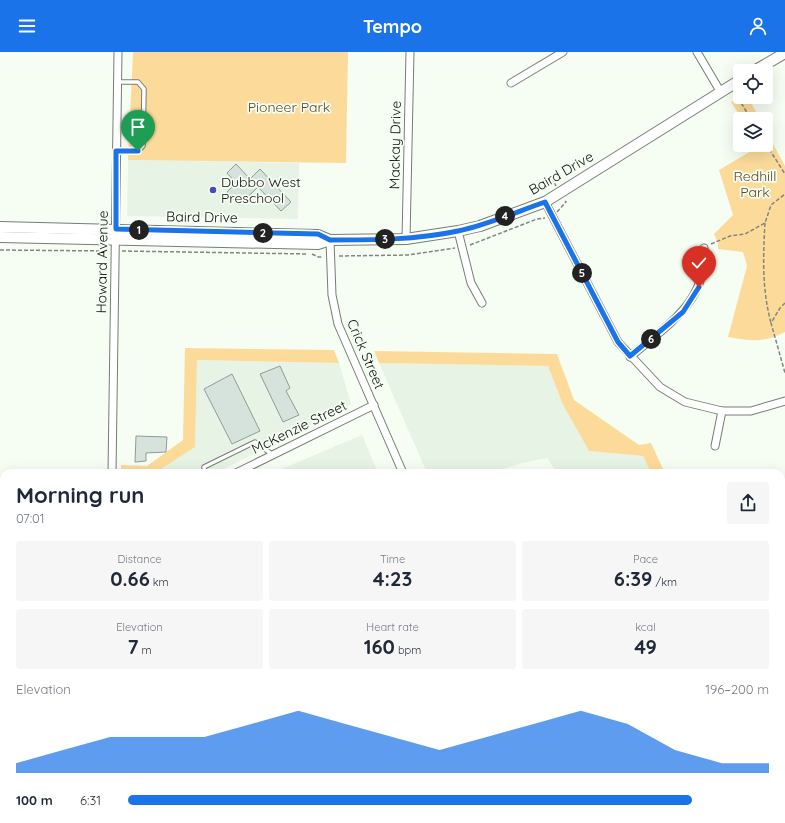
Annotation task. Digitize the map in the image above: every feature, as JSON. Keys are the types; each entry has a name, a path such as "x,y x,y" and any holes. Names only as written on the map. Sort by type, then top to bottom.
{"street":[{"name":"Howard Avenue","path":"112,469 118,52"},
{"name":"Mackay Drive","path":"406,238 410,52"},
{"path":"511,83 564,52"},
{"path":"698,52 720,91"},
{"path":"765,64 785,52"},
{"name":"Baird Drive","path":"0,227 318,244 330,240 406,238 458,232 480,226 545,202 733,84"},
{"path":"545,202 618,342 660,387 685,402 722,411 751,411 785,401"},
{"path":"458,232 471,283 482,303"},
{"name":"Baird Drive","path":"0,237 116,234"},
{"name":"Crick Street","path":"330,240 330,282 338,324 401,469"},
{"path":"630,356 683,312 699,287 705,260 704,248"},
{"name":"McKenzie Street","path":"244,469 374,405"},
{"path":"715,446 722,411"}],"lane":[{"path":"116,151 138,151 144,146 144,89 138,82 118,82"},
{"path":"204,469 204,466 256,442 272,455"}],"path":[{"path":"730,86 747,112"},
{"path":"771,152 785,174"},
{"path":"785,194 770,205 765,223 763,249 764,288 771,323 785,373"},
{"path":"704,248 730,236 744,234 765,223"},
{"path":"771,323 780,308 785,303"}],"shaded area":[{"name":"Dubbo West Preschool","path":"128,160 299,163 298,219 127,216"},
{"path":"197,360 339,363 351,404 224,469 161,469 195,447"},
{"path":"379,363 548,366 563,405 589,451 643,456 649,469 554,469 547,458 522,463 503,469 425,469"},
{"path":"362,435 376,469 281,469"}],"green space":[{"name":"Pioneer Park","path":"133,52 348,52 346,163 128,160"},
{"path":"733,101 733,104 752,104 756,112 737,112 731,102"},
{"name":"Redhill Park","path":"773,144 785,166 785,332 777,336 757,340 728,337 747,266 743,252 718,249 718,243 714,234 733,215 719,170 750,152 773,152"},
{"path":"185,348 334,350 339,363 197,360 195,447 161,469 121,469 121,465 147,466 183,440"},
{"path":"374,351 557,354 574,400 639,445 651,443 663,469 649,469 643,456 589,451 563,405 548,366 379,363"}],"building":[{"path":"236,164 250,179 260,169 291,202 281,211 258,187 239,205 227,192 236,183 227,173"},
{"path":"280,366 290,388 286,391 299,415 283,422 260,374"},
{"path":"232,374 260,431 232,444 204,389"},
{"path":"136,436 167,437 166,452 146,453 146,461 135,462"}],"place":[{"name":"Dubbo West Preschool","path":"213,190"}],"route":[{"path":"138,151 116,151 116,229 318,234 330,240 406,238 458,232 480,226 545,202 618,342 630,356 683,312 699,287"}]}
